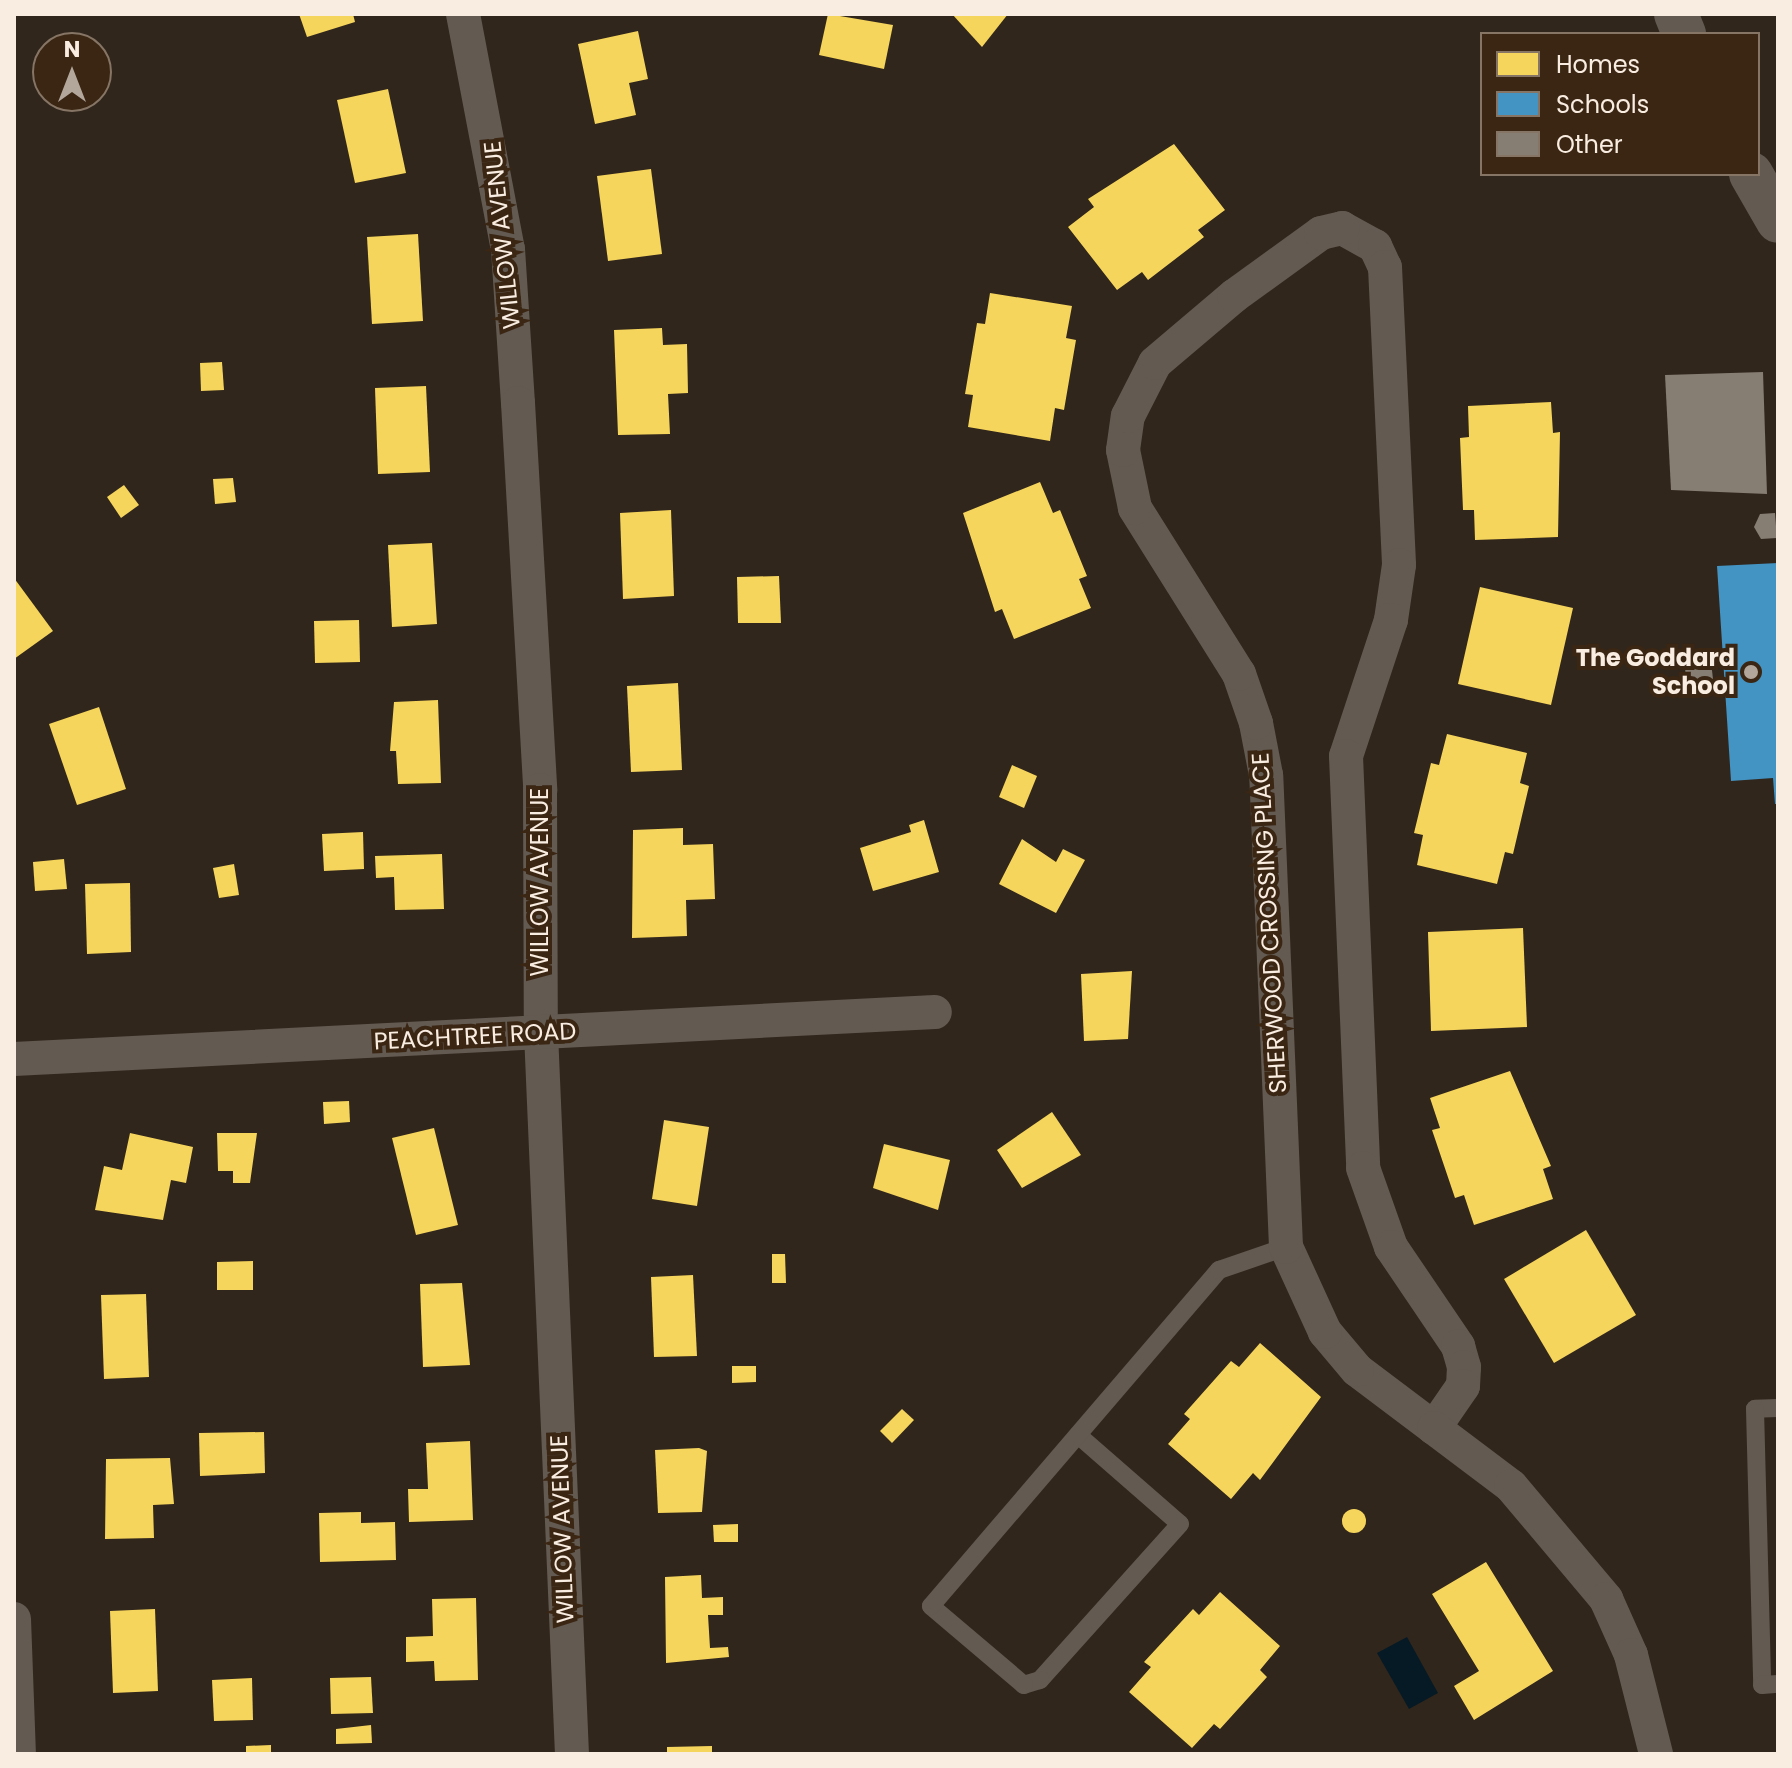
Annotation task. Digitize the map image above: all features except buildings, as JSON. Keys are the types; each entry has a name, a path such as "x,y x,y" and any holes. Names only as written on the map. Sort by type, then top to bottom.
{"street":[{"name":"WILLOW AVENUE","path":"463,14 508,249 540,790 541,1033 572,1754"},
{"path":"1752,176 1778,221"},
{"name":"SHERWOOD CROSSING PLACE","path":"1434,1428 1463,1386 1464,1367 1458,1346 1391,1247 1363,1168 1346,756 1391,620 1399,565 1385,267 1375,246 1342,228 1321,233 1246,287 1155,363 1128,416 1123,450 1135,508 1239,674 1256,723 1266,775 1286,1247 1325,1332 1394,1403 1434,1428 1511,1486 1606,1599 1631,1655 1656,1754"},
{"name":"PEACHTREE ROAD","path":"14,1059 935,1012"},
{"path":"14,1619 19,1754"}],"lane":[{"path":"1078,1435 1180,1524 1040,1680 1024,1685 931,1606 1219,1270 1286,1247"},
{"path":"1778,1408 1755,1409 1762,1685 1778,1684"}],"water":[{"path":"1407,1637 1438,1693 1409,1709 1377,1653"}],"place":[{"name":"The Goddard School","path":"1751,672"}]}
